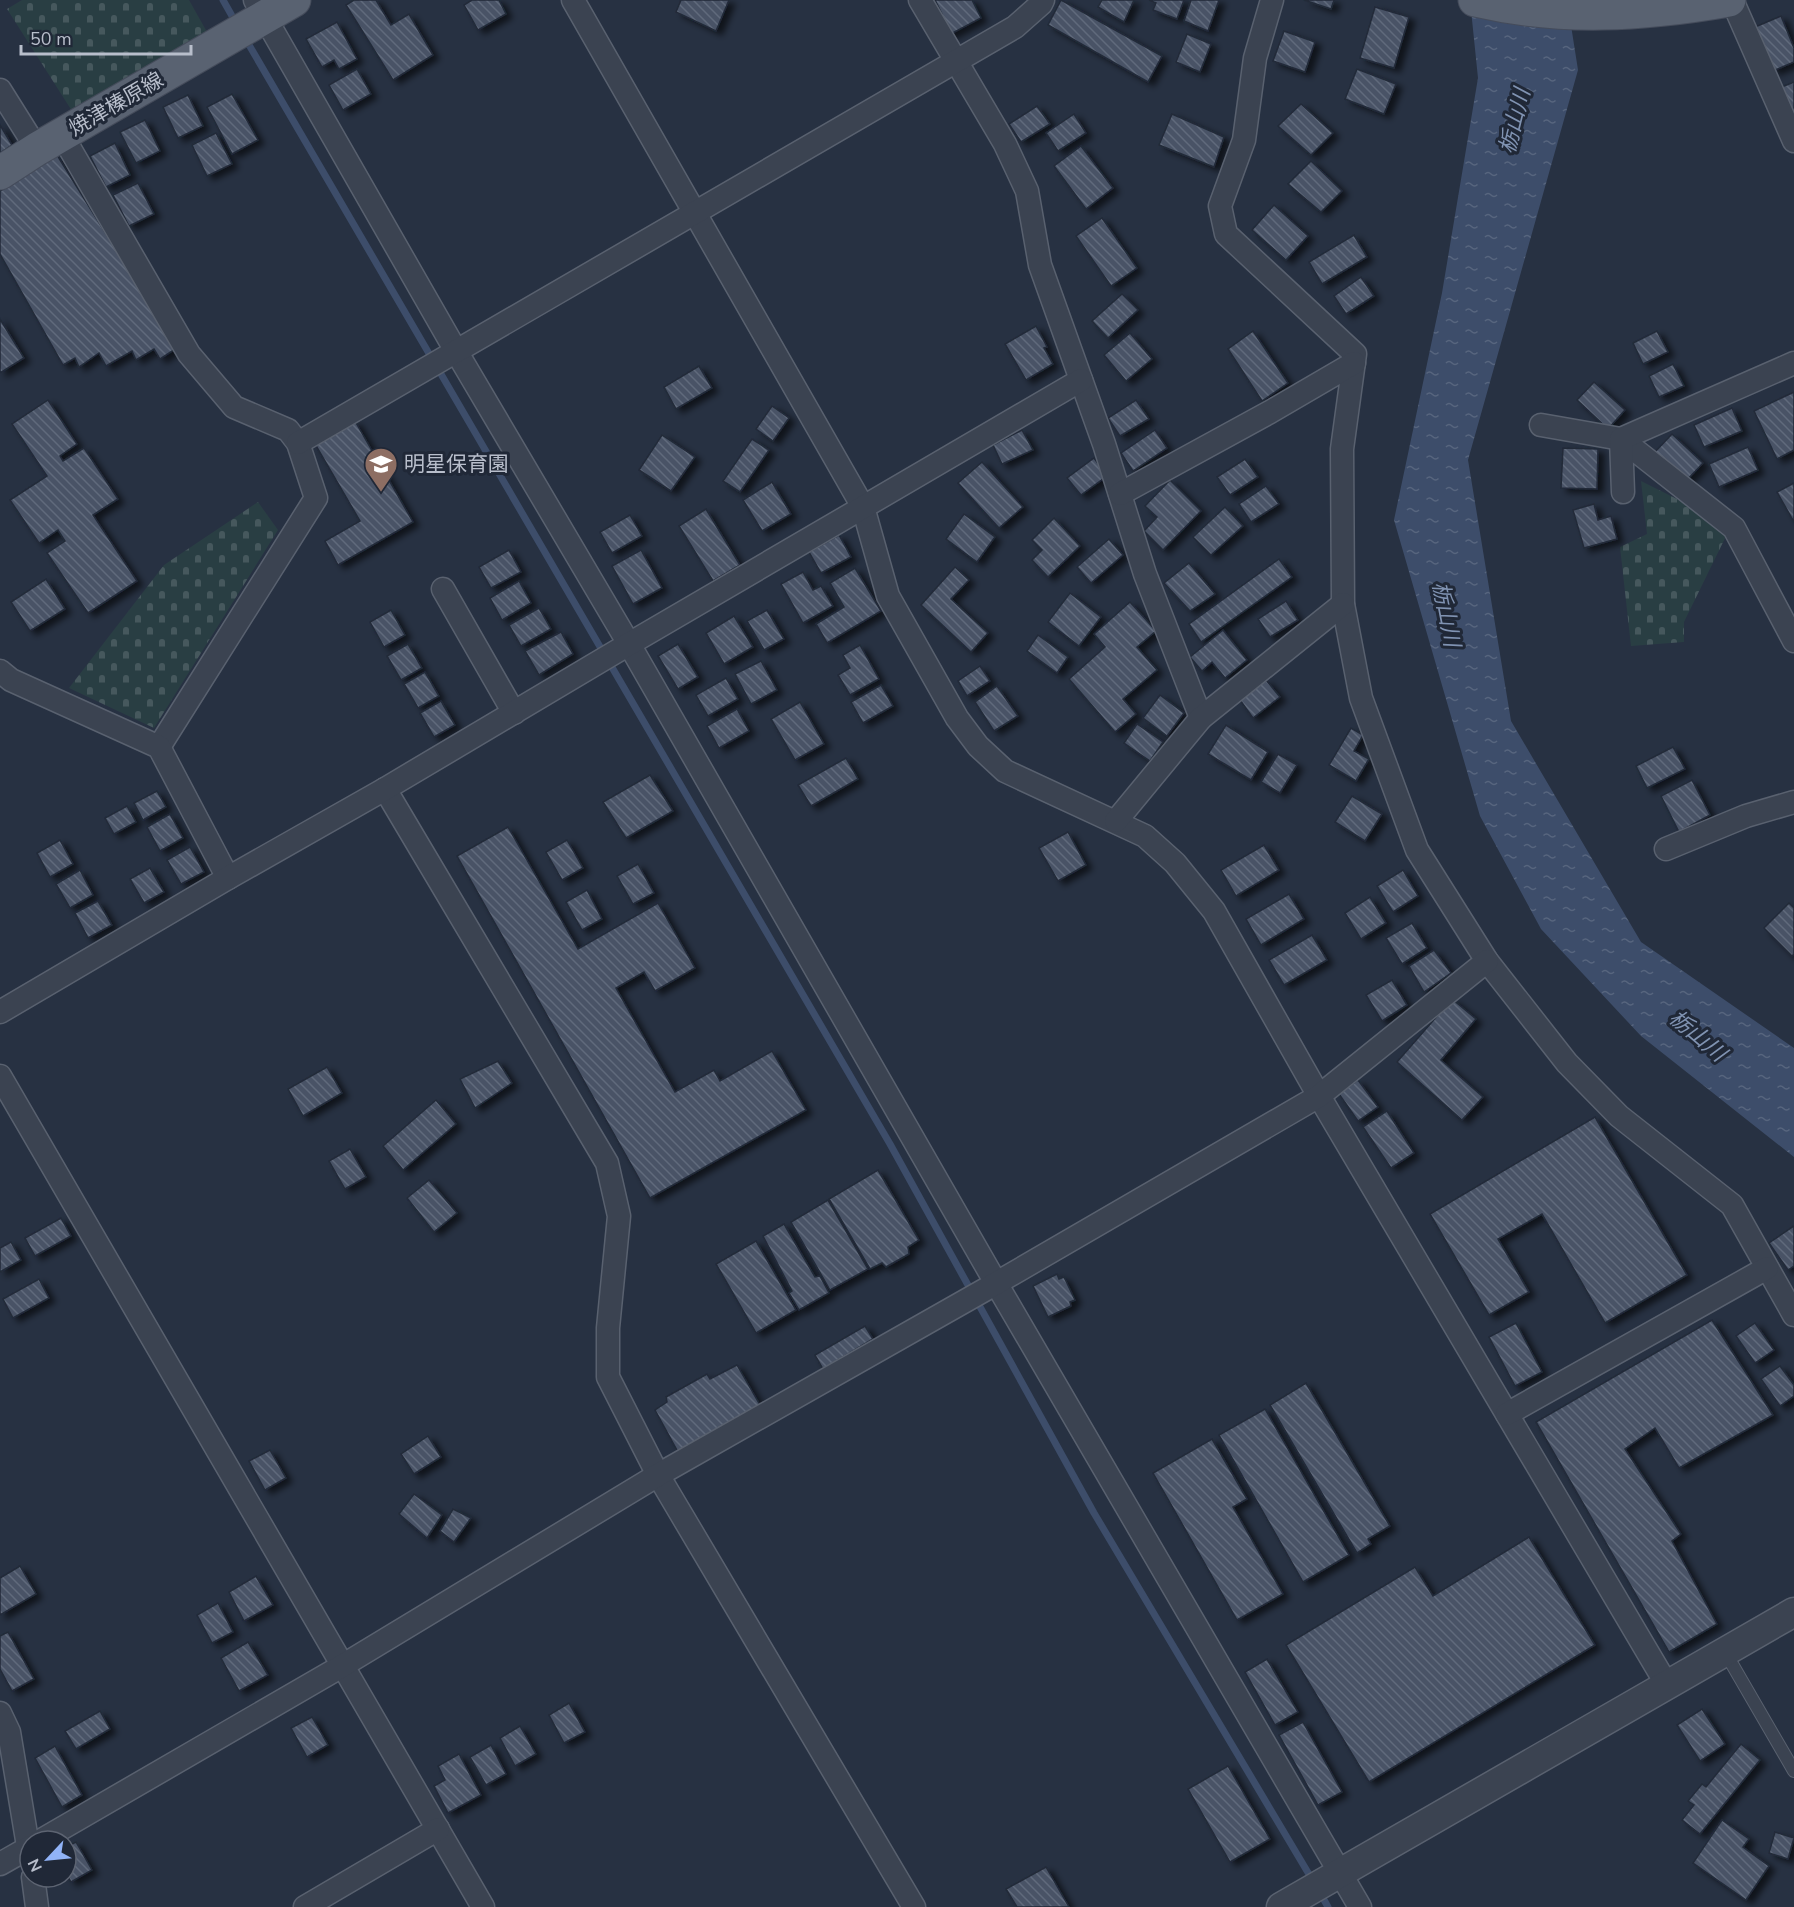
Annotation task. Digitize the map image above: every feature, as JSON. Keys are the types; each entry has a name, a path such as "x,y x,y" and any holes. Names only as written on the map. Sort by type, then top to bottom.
{"main road":[{"name":"焼津榛原線","path":"0,173 260,9 294,0"},
{"path":"1475,0 1500,6 1557,12 1614,14 1670,10 1730,0"}],"street":[{"path":"573,0 863,507 888,596 957,718 978,746 1005,771 1145,836 1175,863 1214,912 1319,1096 1667,1685"},
{"path":"920,0 1005,144 1027,191 1040,265 1120,494 1145,574 1201,718"},
{"path":"298,443 1015,27 1043,0"},
{"path":"1272,0 1255,58 1244,140 1220,206 1226,234 1355,354 1342,449 1343,604 1361,698 1417,850 1487,962 1567,1063 1618,1116 1732,1205 1794,1315"},
{"path":"1730,0 1794,141"},
{"path":"260,9 456,351 629,644 992,1286 1360,1907"},
{"path":"0,90 50,142 189,354 234,407 288,430 298,443 316,498 159,747"},
{"path":"1120,494 1354,363"},
{"path":"1621,439 1794,363"},
{"path":"0,1012 385,789 1081,380"},
{"path":"1541,425 1621,439 1734,528 1794,642"},
{"path":"1621,439 1623,492"},
{"path":"443,589 514,713"},
{"path":"1116,821 1201,718 1343,604"},
{"path":"0,671 11,680 159,747 228,878"},
{"path":"385,789 607,1162 619,1216 608,1328 608,1377 658,1475 914,1907"},
{"path":"1666,849 1746,816 1794,802"},
{"path":"64,1829 658,1475 992,1286 1319,1096 1487,962"},
{"path":"0,1076 483,1907"},
{"path":"1507,1414 1767,1268"},
{"path":"1281,1907 1794,1612"},
{"path":"0,1713 9,1732 28,1829"},
{"path":"305,1907 438,1829"},
{"path":"0,1864 18,1855"},
{"path":"35,1889 38,1907"}],"lane":[{"path":"1725,1652 1794,1771"}],"green space":[{"path":"22,0 189,0 207,32 72,111 7,9"},
{"path":"1641,481 1731,526 1684,622 1684,642 1631,646 1620,547 1647,534"},
{"path":"258,502 278,530 154,728 69,688 164,565"}],"water":[{"name":"栃山川","path":"1470,0 1567,0 1578,70 1468,460 1511,721 1641,942 1794,1048 1794,1157 1641,1036 1541,929 1480,816 1394,520 1442,293 1478,78"}],"building":[{"path":"354,0 376,0 391,25 409,14 433,55 393,80 346,5"},
{"path":"472,0 499,0 506,14 478,30 464,5"},
{"path":"681,0 729,0 716,31 676,12"},
{"path":"935,0 972,0 981,18 947,36 939,15 942,14"},
{"path":"1061,0 1162,56 1148,82 1048,25"},
{"path":"1102,0 1134,0 1124,22 1098,7"},
{"path":"1149,0 1184,0 1177,19 1153,10 1156,3"},
{"path":"1191,0 1219,0 1208,31 1184,21"},
{"path":"1304,0 1334,0 1331,9"},
{"path":"1375,7 1409,17 1394,68 1360,58"},
{"path":"1781,16 1794,48 1794,62 1773,71 1755,27"},
{"path":"337,22 357,59 339,69 334,60 322,67 306,39"},
{"path":"1284,31 1315,42 1305,72 1273,61"},
{"path":"1187,34 1211,44 1200,72 1176,62"},
{"path":"357,69 371,94 343,110 329,85"},
{"path":"1357,69 1396,84 1384,114 1345,99"},
{"path":"1794,82 1794,125 1779,88"},
{"path":"232,94 258,140 232,154 207,107"},
{"path":"188,95 203,126 178,138 163,107"},
{"path":"1301,104 1333,133 1311,155 1278,126"},
{"path":"1037,106 1050,124 1021,142 1009,124"},
{"path":"1074,114 1086,133 1058,151 1046,133"},
{"path":"1172,114 1224,137 1214,167 1159,145"},
{"path":"145,120 160,151 136,163 120,132"},
{"path":"0,125 12,145 0,153"},
{"path":"216,133 232,164 207,176 192,145"},
{"path":"115,143 130,175 106,187 90,156"},
{"path":"1081,146 1113,188 1086,209 1054,166"},
{"path":"57,155 177,348 160,359 154,349 136,360 132,351 106,366 99,353 79,367 75,358 63,365 0,254 0,191"},
{"path":"1311,161 1342,191 1321,212 1288,184"},
{"path":"138,183 154,214 129,226 113,195"},
{"path":"1274,205 1308,236 1286,260 1252,230"},
{"path":"1102,218 1137,268 1111,286 1076,236"},
{"path":"1354,235 1367,257 1322,284 1309,262"},
{"path":"1361,277 1374,296 1346,314 1334,296"},
{"path":"1122,294 1138,310 1108,338 1092,321"},
{"path":"0,319 24,358 0,373"},
{"path":"1036,326 1053,364 1026,380 1005,344"},
{"path":"1253,331 1288,383 1262,401 1228,349"},
{"path":"1657,331 1668,352 1643,364 1633,343"},
{"path":"1130,333 1152,359 1126,381 1104,355"},
{"path":"1673,364 1684,386 1659,397 1649,376"},
{"path":"699,366 712,388 676,409 664,387"},
{"path":"1594,382 1625,410 1608,429 1577,400"},
{"path":"1794,392 1794,450 1777,459 1754,411"},
{"path":"48,400 77,444 60,456 63,461 84,448 118,499 93,515 137,581 88,613 47,553 65,541 58,530 39,543 10,500 47,476 12,424"},
{"path":"1136,400 1149,419 1120,436 1108,418"},
{"path":"772,406 789,418 773,441 756,429"},
{"path":"1732,408 1742,431 1704,447 1694,425"},
{"path":"355,421 413,522 338,565 325,541 360,521 315,444"},
{"path":"1022,430 1033,450 1002,464 993,445"},
{"path":"1155,430 1167,448 1133,471 1121,453"},
{"path":"1672,434 1703,463 1686,481 1655,452"},
{"path":"662,435 695,457 671,491 639,470"},
{"path":"752,439 769,450 740,492 723,481"},
{"path":"1748,447 1758,470 1719,487 1709,464"},
{"path":"1563,448 1598,449 1597,489 1561,488"},
{"path":"1094,458 1107,476 1081,495 1067,478"},
{"path":"1245,459 1258,477 1230,495 1217,477"},
{"path":"982,462 1023,507 999,528 958,483"},
{"path":"1170,480 1201,511 1163,550 1144,531 1157,517 1145,506"},
{"path":"772,482 791,514 762,531 743,500"},
{"path":"1794,483 1794,522 1777,492"},
{"path":"1266,486 1279,504 1251,522 1239,504"},
{"path":"1594,504 1598,520 1611,516 1617,539 1584,548 1573,510"},
{"path":"1225,507 1243,526 1211,555 1193,537"},
{"path":"706,509 740,565 713,581 679,526"},
{"path":"964,514 995,537 977,562 946,539"},
{"path":"630,515 642,536 612,553 600,532"},
{"path":"1054,518 1080,546 1048,577 1032,560 1042,550 1032,540"},
{"path":"839,535 851,557 821,573 809,552"},
{"path":"1109,539 1123,555 1091,583 1077,567"},
{"path":"509,550 521,572 491,588 479,567"},
{"path":"641,550 662,588 633,604 612,566"},
{"path":"1279,559 1292,577 1201,642 1189,624"},
{"path":"1189,563 1215,594 1190,611 1164,583"},
{"path":"955,567 969,580 951,599 988,633 971,652 921,605"},
{"path":"855,568 881,611 827,643 816,624 844,607 830,583"},
{"path":"803,572 813,590 821,586 833,606 803,623 781,584"},
{"path":"46,579 65,609 30,631 11,602"},
{"path":"519,581 531,603 502,620 490,598"},
{"path":"1070,593 1101,617 1079,646 1048,622"},
{"path":"1286,601 1298,620 1270,637 1258,619"},
{"path":"1130,602 1156,631 1137,647 1157,670 1123,699 1136,714 1115,732 1069,679 1105,647 1094,634"},
{"path":"539,608 551,629 521,646 509,625"},
{"path":"391,610 405,635 384,647 370,622"},
{"path":"767,610 784,639 764,650 747,621"},
{"path":"734,616 753,647 724,664 706,633"},
{"path":"1223,630 1247,660 1225,678 1212,662 1202,671 1190,657"},
{"path":"561,632 573,654 539,675 525,651"},
{"path":"1038,635 1068,657 1057,673 1027,651"},
{"path":"408,644 422,668 401,680 387,656"},
{"path":"678,644 698,677 678,689 658,656"},
{"path":"860,645 879,679 850,695 838,675 850,668 843,655"},
{"path":"761,661 777,690 751,704 735,674"},
{"path":"980,666 990,681 967,696 958,681"},
{"path":"425,672 439,696 418,708 404,684"},
{"path":"726,678 738,699 708,716 696,695"},
{"path":"1266,680 1280,697 1253,718 1240,700"},
{"path":"881,685 893,706 863,723 851,702"},
{"path":"997,686 1018,716 994,731 975,702"},
{"path":"1160,695 1184,713 1167,736 1143,718"},
{"path":"441,701 455,725 434,737 420,713"},
{"path":"800,702 824,744 795,760 771,719"},
{"path":"737,709 749,731 719,748 707,726"},
{"path":"1137,724 1163,742 1150,761 1124,743"},
{"path":"1226,725 1268,752 1251,780 1208,754"},
{"path":"1351,728 1363,735 1354,751 1369,759 1356,781 1329,765"},
{"path":"1673,747 1685,769 1647,788 1636,766"},
{"path":"1278,754 1297,765 1280,793 1261,782"},
{"path":"846,758 858,779 811,806 798,785"},
{"path":"650,775 673,811 626,838 603,802"},
{"path":"1692,780 1710,815 1679,832 1661,796"},
{"path":"157,791 166,807 143,820 134,803"},
{"path":"1352,796 1382,814 1365,841 1335,822"},
{"path":"127,806 136,822 114,834 105,818"},
{"path":"170,814 183,838 160,851 147,827"},
{"path":"508,827 578,949 658,903 695,968 655,991 644,972 616,988 675,1092 714,1070 720,1081 772,1051 806,1110 650,1198 457,856"},
{"path":"1068,832 1086,865 1058,881 1039,848"},
{"path":"60,840 73,864 50,877 37,853"},
{"path":"567,840 583,868 562,880 546,852"},
{"path":"1264,845 1279,870 1236,896 1221,870"},
{"path":"190,847 204,872 181,884 167,860"},
{"path":"638,864 654,893 633,904 617,876"},
{"path":"150,868 164,892 144,903 130,879"},
{"path":"80,870 93,895 70,908 56,884"},
{"path":"1403,870 1418,896 1393,912 1377,886"},
{"path":"587,890 602,919 582,930 566,902"},
{"path":"1289,894 1304,919 1261,945 1246,919"},
{"path":"1370,897 1386,923 1361,939 1345,913"},
{"path":"98,901 112,925 88,938 75,913"},
{"path":"1789,903 1794,908 1794,954 1792,956 1764,928"},
{"path":"1412,923 1427,948 1402,964 1386,938"},
{"path":"1312,935 1327,960 1284,985 1269,960"},
{"path":"1434,950 1451,973 1424,992 1409,966"},
{"path":"1392,980 1407,1005 1382,1021 1366,995"},
{"path":"1452,999 1476,1019 1441,1060 1483,1097 1462,1120 1397,1062"},
{"path":"498,1061 512,1083 475,1108 460,1079"},
{"path":"327,1067 342,1093 303,1116 288,1089"},
{"path":"1358,1080 1378,1107 1358,1121 1339,1094"},
{"path":"436,1100 456,1124 403,1170 383,1146"},
{"path":"1387,1111 1414,1153 1391,1168 1363,1127"},
{"path":"1595,1117 1687,1275 1605,1323 1542,1214 1498,1239 1529,1292 1489,1315 1430,1214"},
{"path":"350,1149 366,1177 345,1189 329,1161"},
{"path":"878,1170 919,1240 908,1247 909,1254 886,1267 882,1263 870,1269 829,1199"},
{"path":"429,1180 457,1213 434,1232 407,1198"},
{"path":"828,1200 868,1269 830,1290 791,1222"},
{"path":"61,1218 71,1236 35,1256 25,1238"},
{"path":"784,1224 815,1277 820,1276 829,1293 799,1310 789,1293 792,1291 763,1236"},
{"path":"1794,1226 1794,1266 1788,1270 1769,1243"},
{"path":"756,1241 796,1310 756,1333 716,1264"},
{"path":"11,1242 21,1260 0,1272 0,1248"},
{"path":"1057,1274 1059,1279 1064,1277 1075,1300 1070,1302 1071,1306 1048,1317 1033,1286"},
{"path":"39,1279 49,1298 13,1318 3,1299"},
{"path":"1712,1320 1773,1415 1679,1468 1655,1428 1625,1449 1681,1534 1672,1541 1717,1624 1669,1652 1536,1422"},
{"path":"1516,1323 1542,1372 1515,1386 1489,1337"},
{"path":"1755,1323 1774,1350 1755,1363 1736,1336"},
{"path":"865,1326 873,1339 823,1369 815,1355"},
{"path":"737,1365 760,1405 678,1452 655,1410 667,1402 666,1397 707,1374 710,1379"},
{"path":"1780,1366 1794,1385 1794,1396 1780,1406 1761,1379"},
{"path":"1306,1383 1390,1526 1368,1539 1371,1544 1357,1553 1270,1405"},
{"path":"1265,1409 1349,1555 1303,1582 1219,1435"},
{"path":"428,1436 441,1457 414,1474 401,1454"},
{"path":"1212,1439 1247,1499 1233,1507 1283,1594 1237,1620 1153,1473"},
{"path":"270,1450 286,1478 265,1490 249,1461"},
{"path":"414,1494 442,1515 427,1538 399,1514"},
{"path":"453,1509 471,1518 454,1542 440,1531"},
{"path":"1529,1537 1595,1645 1369,1782 1286,1645 1415,1567 1433,1596"},
{"path":"20,1566 36,1594 0,1615 0,1578"},
{"path":"256,1576 273,1605 244,1621 229,1592"},
{"path":"218,1603 233,1632 212,1643 197,1615"},
{"path":"8,1632 34,1679 12,1691 0,1669 0,1636"},
{"path":"248,1642 268,1675 239,1691 221,1658"},
{"path":"1267,1659 1298,1712 1275,1725 1245,1672"},
{"path":"569,1703 585,1732 564,1743 549,1715"},
{"path":"1702,1709 1725,1744 1700,1761 1677,1725"},
{"path":"100,1711 110,1729 76,1749 65,1731"},
{"path":"312,1717 328,1745 307,1757 291,1728"},
{"path":"1303,1722 1342,1792 1318,1805 1279,1735"},
{"path":"520,1726 536,1754 515,1766 500,1738"},
{"path":"1741,1744 1760,1760 1700,1834 1682,1820 1694,1805 1688,1801 1702,1784 1706,1787"},
{"path":"491,1745 506,1774 486,1785 470,1757"},
{"path":"55,1746 82,1795 62,1807 35,1758"},
{"path":"459,1754 481,1795 448,1813 434,1786 445,1780 438,1766"},
{"path":"1228,1766 1270,1839 1230,1862 1188,1789"},
{"path":"1722,1820 1749,1839 1743,1847 1769,1866 1746,1900 1693,1863"},
{"path":"1775,1832 1794,1838 1788,1859 1769,1853"},
{"path":"78,1846 92,1870 78,1878"},
{"path":"1046,1867 1069,1907 1017,1907 1006,1889"}],"waterway":[{"path":"223,0 236,23"},
{"path":"245,38 890,1144 1094,1513 1313,1881"},
{"path":"1319,1891 1328,1907"}],"place":[{"name":"明星保育園","path":"381,493"}]}
